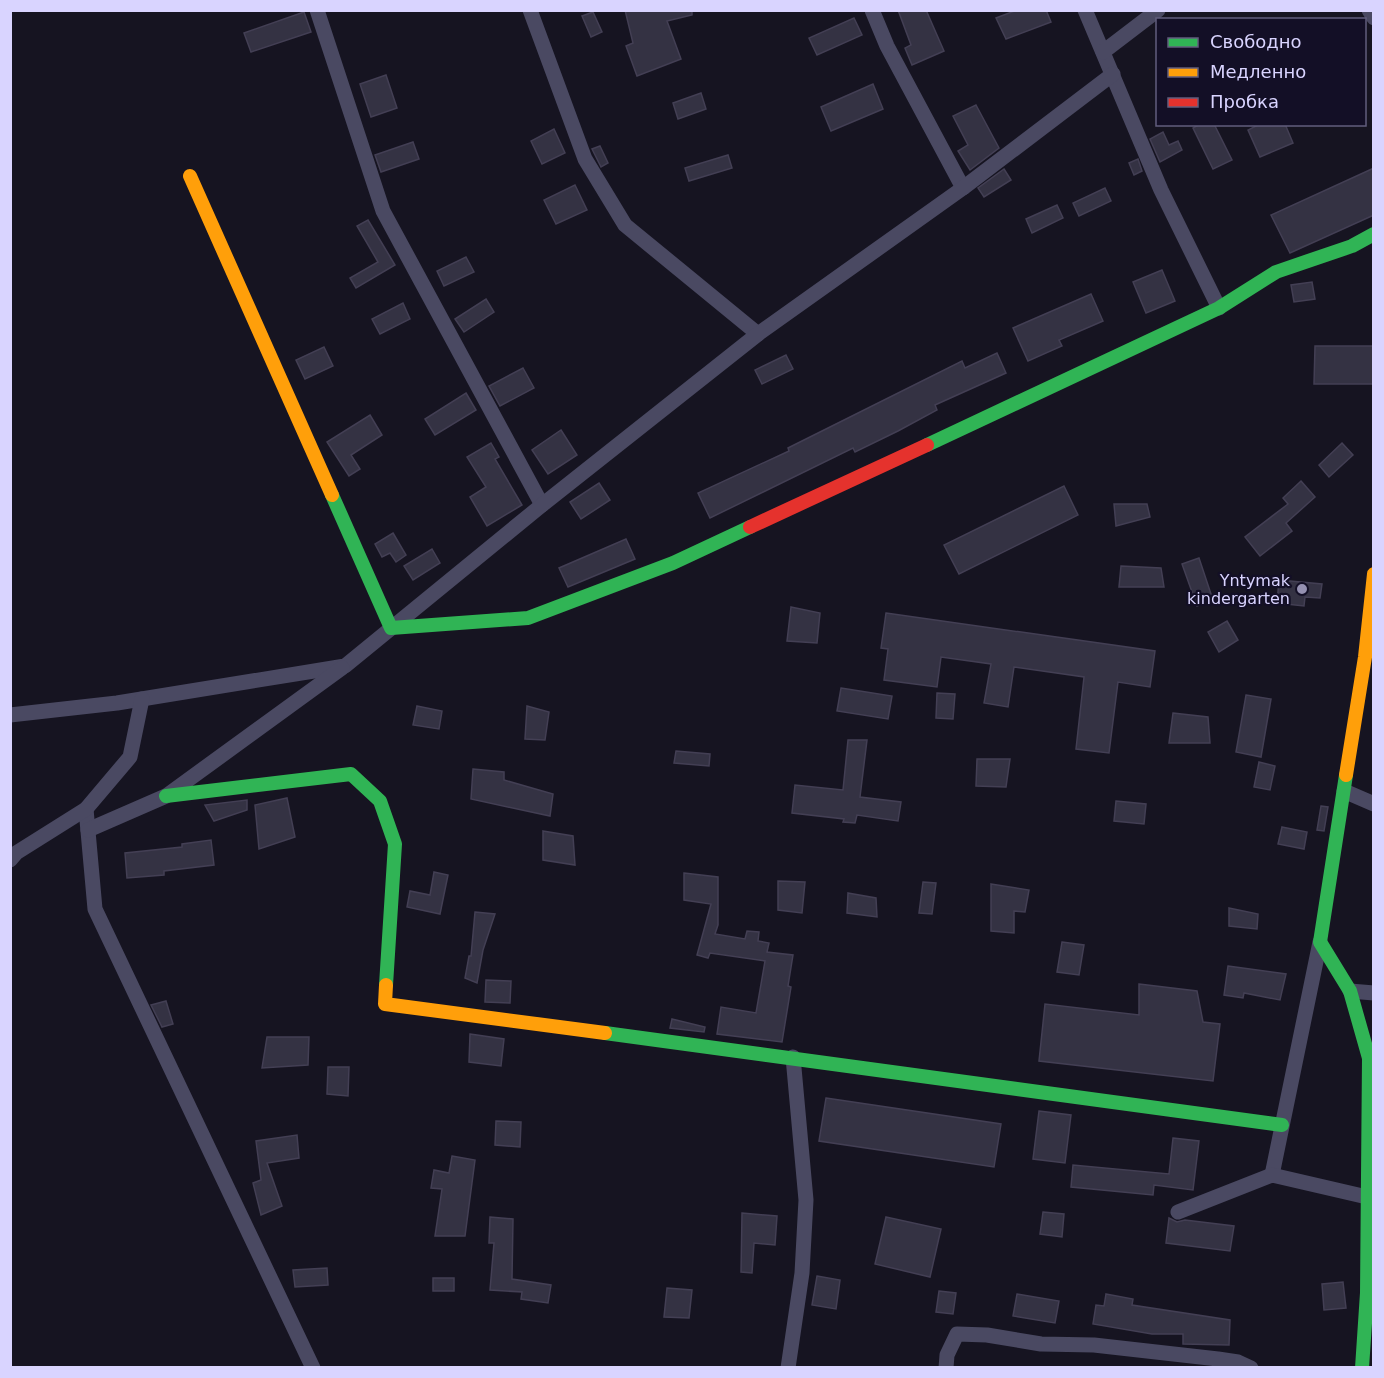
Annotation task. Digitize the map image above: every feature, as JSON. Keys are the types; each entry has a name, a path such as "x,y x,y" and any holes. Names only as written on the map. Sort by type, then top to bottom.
{"street":[{"path":"317,10 383,211 542,505"},
{"path":"530,10 585,159 625,225 758,334"},
{"path":"872,10 886,46 963,188"},
{"path":"1085,10 1161,190 1219,308"},
{"path":"1103,52 1158,10"},
{"path":"1369,10 1374,18"},
{"path":"88,830 166,796 345,666 542,505 758,334 963,188 1113,74"},
{"path":"190,176 391,628"},
{"path":"391,628 528,618 674,563 1219,308 1276,272 1352,246 1374,234"},
{"path":"1272,1175 1320,942 1369,655 1374,574"},
{"path":"10,715 142,699 345,666"},
{"path":"10,860 16,853 86,809 130,757 142,699"},
{"path":"166,796 351,774 380,801 395,844 385,1004 793,1057 1282,1125"},
{"path":"1344,791 1374,804"},
{"path":"86,809 94,909 313,1368"},
{"path":"1320,942 1350,991 1369,1058 1365,1348 1362,1368"},
{"path":"1350,991 1374,993"},
{"path":"788,1368 802,1273 806,1200 793,1057"},
{"path":"1178,1212 1272,1175 1367,1197"},
{"path":"946,1368 947,1355 957,1334 987,1335 1041,1344 1094,1345 1218,1359 1238,1362 1251,1368"}],"building":[{"path":"625,10 692,10 692,15 667,21 681,59 637,76 626,46 633,43"},
{"path":"898,10 926,10 944,51 912,65 905,48 911,45"},
{"path":"1017,10 1046,10 1051,22 1006,39 996,18"},
{"path":"304,12 311,32 251,52 244,33"},
{"path":"593,12 602,32 591,37 582,16"},
{"path":"854,18 862,35 817,55 809,38"},
{"path":"386,75 397,108 371,117 360,84"},
{"path":"873,84 883,109 831,131 821,107"},
{"path":"701,93 706,109 678,119 673,103"},
{"path":"976,105 999,148 970,170 958,151 968,145 953,116"},
{"path":"1215,126 1232,160 1213,169 1193,128"},
{"path":"1256,126 1286,126 1293,143 1260,157 1248,130"},
{"path":"554,129 565,153 542,164 531,141"},
{"path":"1163,132 1169,145 1178,141 1182,150 1160,162 1150,139"},
{"path":"413,142 419,159 381,172 375,155"},
{"path":"600,146 608,163 601,167 592,149"},
{"path":"728,155 732,168 689,181 685,168"},
{"path":"1138,159 1142,171 1134,175 1129,163"},
{"path":"1374,168 1374,215 1290,253 1271,215"},
{"path":"1004,169 1011,180 984,197 978,188"},
{"path":"575,185 587,210 556,224 544,200"},
{"path":"1105,188 1111,201 1079,216 1073,203"},
{"path":"1057,205 1063,218 1032,233 1026,219"},
{"path":"368,220 395,265 356,288 350,278 378,262 357,226"},
{"path":"466,257 474,272 444,286 437,271"},
{"path":"1162,270 1175,301 1146,313 1133,282"},
{"path":"1312,282 1315,299 1294,302 1291,285"},
{"path":"1091,294 1103,321 1059,340 1062,346 1028,361 1013,328"},
{"path":"486,299 494,312 464,332 455,319"},
{"path":"403,303 410,319 380,334 372,319"},
{"path":"1315,346 1374,346 1374,384 1314,384"},
{"path":"324,347 333,366 305,379 296,360"},
{"path":"997,353 1006,373 935,405 937,410 898,431 855,452 853,448 710,518 698,493 789,451 788,448 962,361 965,368"},
{"path":"786,355 793,369 762,384 755,370"},
{"path":"523,368 534,388 500,406 489,386"},
{"path":"466,393 476,410 435,435 425,419"},
{"path":"370,415 382,435 351,455 360,469 349,476 327,442"},
{"path":"561,430 577,455 548,474 532,450"},
{"path":"491,443 499,457 495,459 522,505 487,526 470,497 486,487 467,457"},
{"path":"1342,443 1353,455 1329,477 1319,465"},
{"path":"1301,481 1315,497 1286,523 1292,531 1260,556 1245,537 1288,504 1283,498"},
{"path":"599,483 610,500 581,519 570,502"},
{"path":"1064,486 1078,515 959,574 944,545"},
{"path":"1114,504 1147,504 1150,517 1116,526"},
{"path":"393,533 406,555 396,562 390,553 382,557 375,544"},
{"path":"626,539 635,559 568,587 559,568"},
{"path":"432,549 440,563 413,580 404,566"},
{"path":"1199,558 1213,600 1197,606 1182,564"},
{"path":"1121,566 1161,568 1164,587 1119,587"},
{"path":"1279,580 1322,584 1320,598 1305,597 1304,606 1277,603"},
{"path":"791,607 820,613 817,643 787,641"},
{"path":"886,613 1155,651 1150,687 1118,682 1109,753 1076,749 1084,677 1014,667 1008,707 984,703 991,664 941,657 937,687 884,680 888,649 881,648"},
{"path":"1227,621 1238,640 1219,652 1208,632"},
{"path":"841,688 892,696 888,719 837,711"},
{"path":"937,693 955,694 953,719 936,718"},
{"path":"1246,695 1271,699 1261,757 1236,752"},
{"path":"417,706 442,711 439,729 413,725"},
{"path":"527,706 549,712 545,740 525,739"},
{"path":"1173,713 1208,717 1210,743 1169,743"},
{"path":"848,740 867,740 860,797 901,802 898,821 857,815 855,823 843,822 844,819 792,813 795,785 843,790"},
{"path":"676,751 710,754 709,766 674,763"},
{"path":"977,759 1010,759 1006,787 976,786"},
{"path":"1259,762 1275,766 1270,790 1254,787"},
{"path":"473,769 504,772 504,780 553,794 550,816 471,799"},
{"path":"287,798 295,837 259,849 255,805"},
{"path":"247,800 247,810 214,821 205,805"},
{"path":"1116,801 1146,804 1144,824 1114,821"},
{"path":"1321,806 1328,807 1324,831 1317,830"},
{"path":"1282,827 1307,832 1304,849 1278,844"},
{"path":"543,831 573,836 575,865 543,860"},
{"path":"211,840 214,865 164,871 164,875 127,878 125,853 182,847 182,844"},
{"path":"434,872 448,875 440,914 407,907 410,891 430,895"},
{"path":"684,873 718,877 718,925 715,934 745,939 747,931 759,932 758,941 769,943 767,952 793,955 788,986 791,987 782,1042 717,1034 721,1007 756,1013 765,961 710,953 708,958 697,955 711,904 684,900"},
{"path":"778,881 805,882 802,913 778,910"},
{"path":"923,882 936,883 932,914 919,913"},
{"path":"991,884 1029,890 1025,912 1014,911 1014,933 991,931"},
{"path":"848,893 876,898 877,917 847,913"},
{"path":"1229,908 1258,914 1257,929 1229,926"},
{"path":"475,912 495,914 483,950 477,983 465,978 469,956 471,956"},
{"path":"1062,942 1084,945 1079,975 1057,972"},
{"path":"1228,966 1286,974 1280,1000 1244,993 1243,998 1224,995"},
{"path":"486,980 511,981 510,1003 485,1002"},
{"path":"1139,984 1197,991 1203,1022 1220,1024 1213,1081 1039,1061 1045,1004 1139,1015"},
{"path":"166,1001 173,1024 162,1027 151,1005"},
{"path":"672,1019 705,1027 704,1032 670,1028"},
{"path":"470,1034 504,1039 501,1066 469,1062"},
{"path":"267,1037 309,1037 308,1065 262,1068"},
{"path":"328,1067 349,1067 348,1096 327,1094"},
{"path":"826,1098 1001,1124 994,1167 819,1141"},
{"path":"1039,1111 1071,1115 1065,1163 1033,1159"},
{"path":"496,1121 521,1122 520,1147 495,1145"},
{"path":"297,1135 299,1158 267,1163 282,1206 261,1215 253,1183 261,1180 256,1141"},
{"path":"1173,1138 1199,1141 1193,1190 1154,1185 1153,1195 1071,1187 1073,1165 1169,1174"},
{"path":"452,1156 475,1160 465,1236 435,1236 442,1189 431,1188 434,1170 449,1173"},
{"path":"1043,1212 1064,1214 1062,1237 1040,1234"},
{"path":"742,1213 777,1216 775,1245 754,1243 752,1273 741,1272"},
{"path":"490,1217 513,1219 512,1279 551,1285 548,1303 521,1299 522,1292 490,1290 494,1243 489,1243"},
{"path":"886,1217 941,1229 930,1277 875,1264"},
{"path":"1169,1218 1177,1222 1185,1220 1234,1226 1230,1251 1166,1243"},
{"path":"327,1268 328,1285 295,1287 293,1270"},
{"path":"817,1276 840,1280 836,1309 812,1305"},
{"path":"433,1278 454,1278 454,1291 433,1291"},
{"path":"1343,1282 1346,1308 1324,1310 1322,1284"},
{"path":"667,1288 692,1290 689,1318 664,1317"},
{"path":"939,1291 956,1293 953,1314 936,1312"},
{"path":"1017,1294 1059,1301 1055,1323 1013,1316"},
{"path":"1106,1294 1133,1299 1132,1305 1230,1320 1229,1345 1183,1344 1183,1334 1152,1334 1093,1324 1096,1305 1104,1306"}],"traffic: fast":[{"path":"927,445 1219,308 1276,272 1352,246 1374,234"},
{"path":"332,495 391,628 528,618 673,563 750,527"},
{"path":"166,796 351,774 380,801 395,844 386,985"},
{"path":"1346,775 1320,942 1350,991 1369,1058 1367,1293 1362,1368"},
{"path":"605,1033 1282,1125"}],"traffic: slow":[{"path":"190,176 332,495"},
{"path":"1346,775 1365,657 1374,574"},
{"path":"386,985 385,1004 605,1033"}],"traffic: jam":[{"path":"750,527 927,445"}],"place":[{"name":"Yntymak kindergarten","path":"1302,589"}]}
